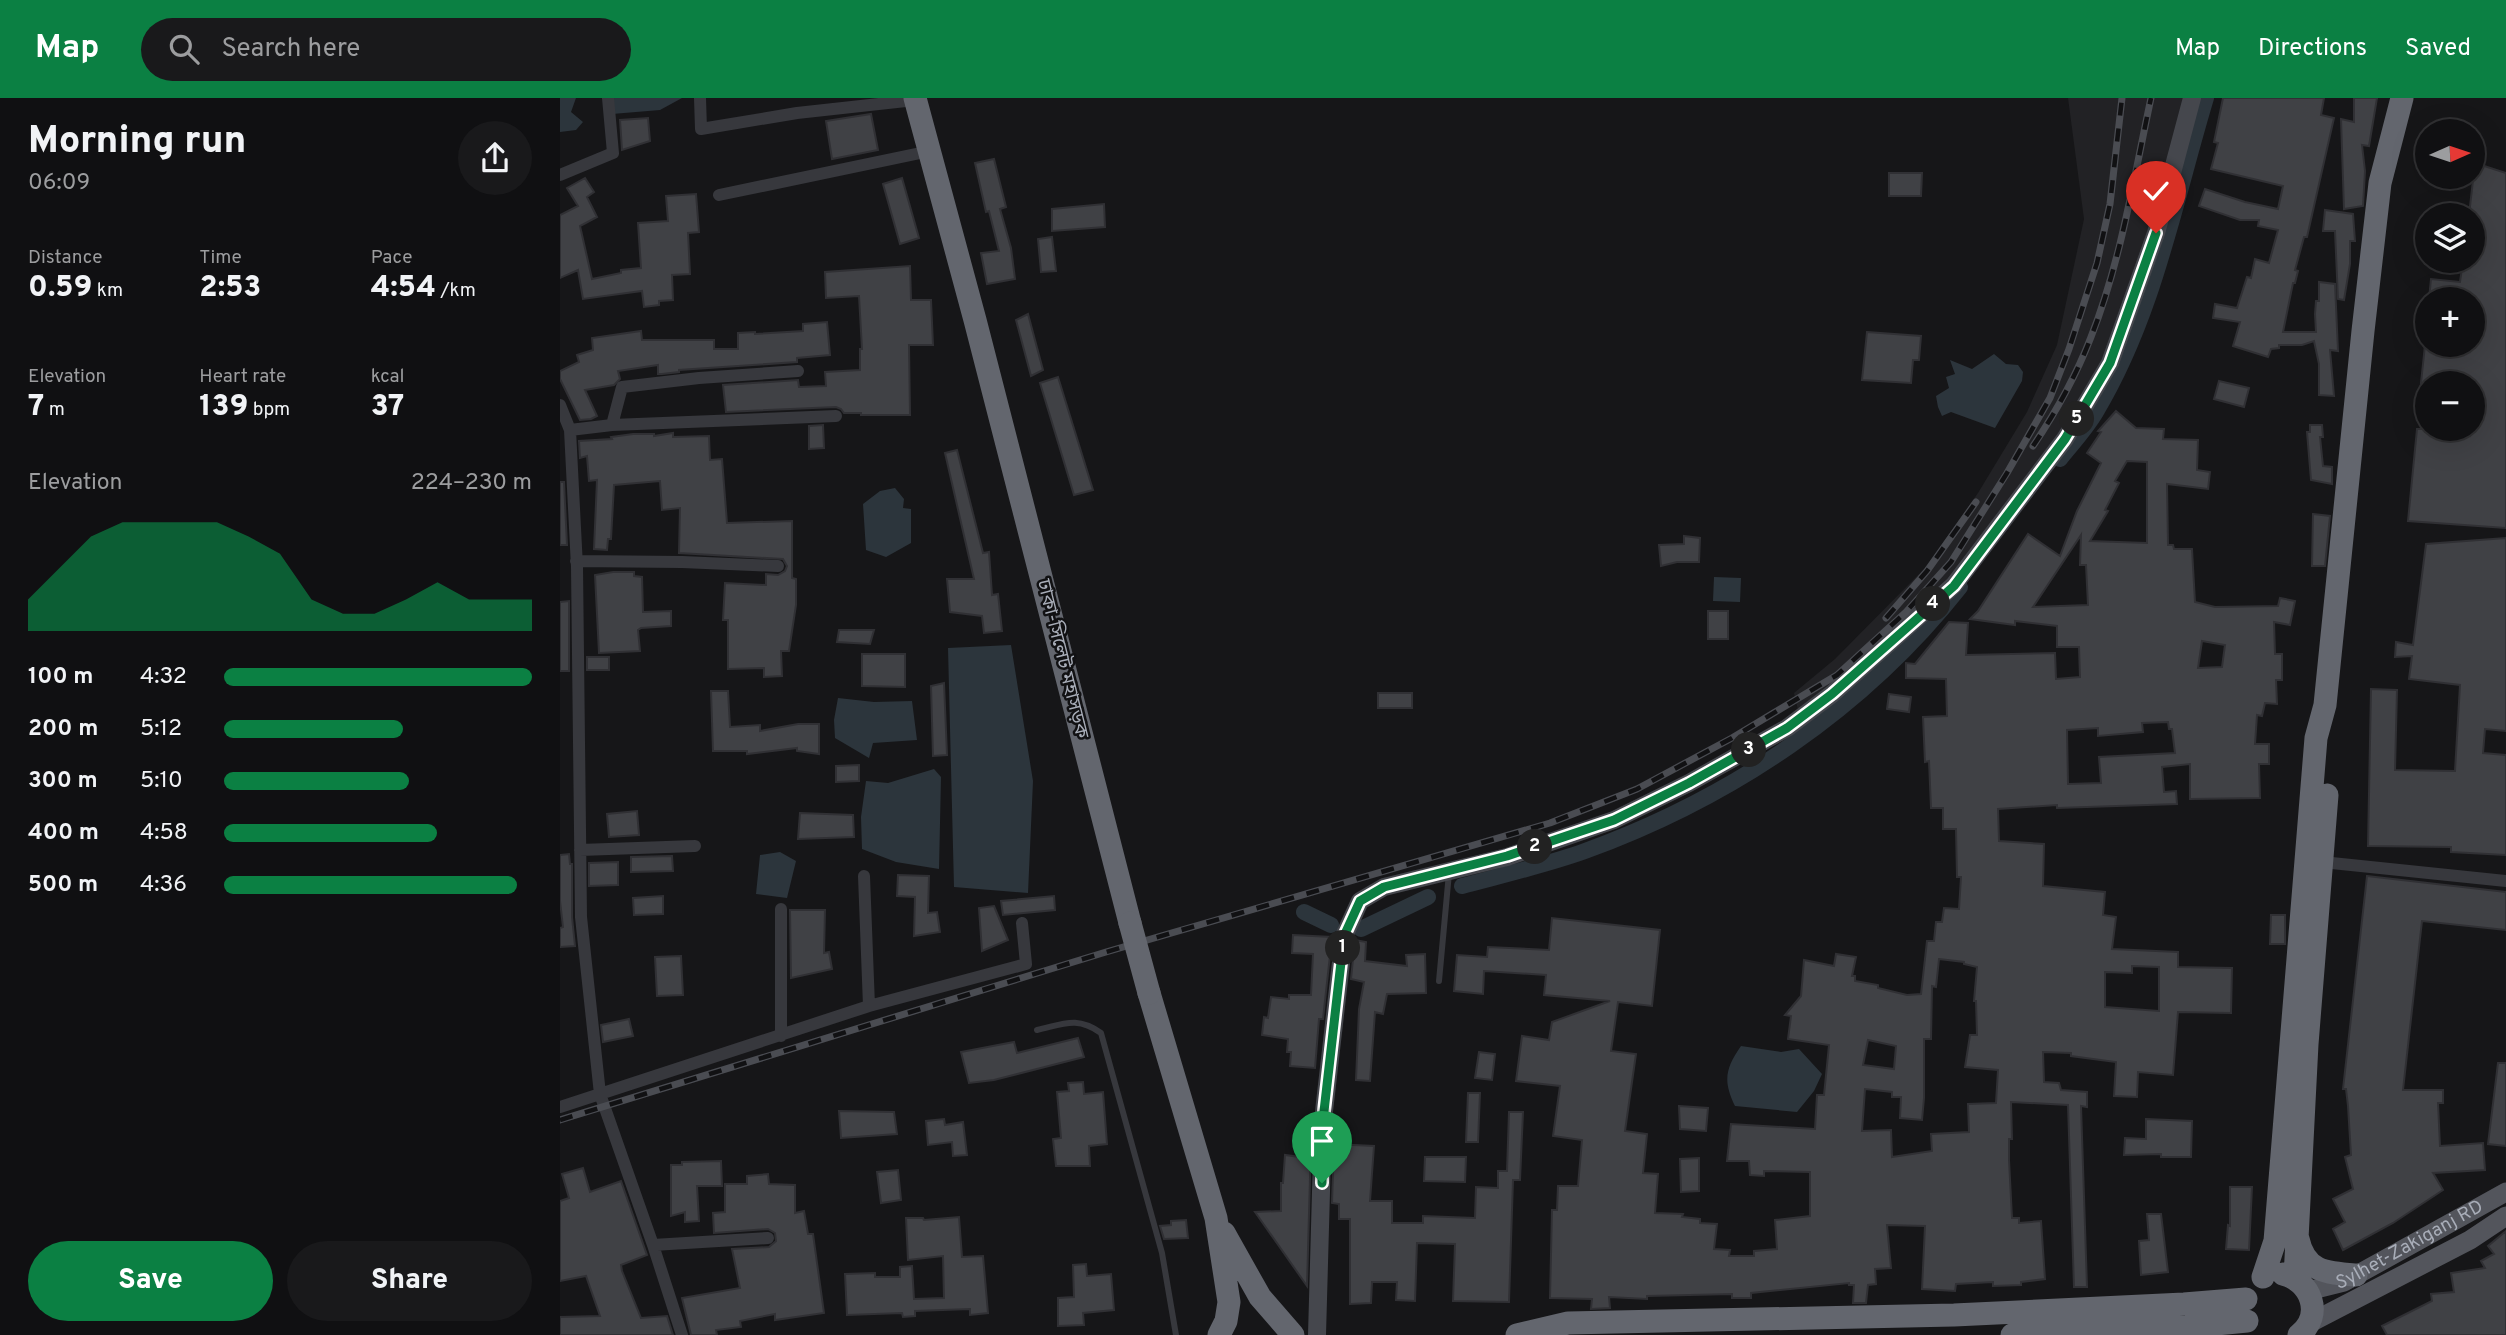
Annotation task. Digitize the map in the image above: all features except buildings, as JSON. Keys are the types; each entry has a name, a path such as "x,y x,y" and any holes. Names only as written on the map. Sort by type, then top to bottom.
{"highway":[{"path":"2248,1322 2256,1283 2263,1277 2275,1241 2316,738 2325,705 2362,331 2380,183 2402,98"},
{"name":"ঢাকা-সিলেট মহাসড়ক","path":"915,99 1130,923 1216,1218 1229,1301 1226,1321 1219,1335"},
{"path":"2303,1329 2312,1313 2312,1302 2301,1284 2297,1233 2307,1044 2330,738 2325,705"},
{"name":"ঢাকা-সিলেট মহাসড়ক","path":"1216,1218 1260,1297 1293,1335"},
{"path":"2297,1233 2302,1256 2308,1263 2326,1272 2356,1275"},
{"path":"2263,1277 2284,1274 2301,1284"},
{"path":"1517,1335 1568,1323 1954,1315 2184,1304 2248,1322"},
{"path":"2012,1335 2205,1330 2248,1322"}],"main road":[{"name":"Sylhet-Zakiganj RD","path":"2301,1284 2344,1282 2506,1192"},
{"path":"2303,1329 2470,1240 2506,1216"}],"street":[{"path":"560,175 613,153 608,98"},
{"path":"700,98 701,129 797,113 915,99"},
{"path":"1317,1335 1323,1120 1344,936 1360,901 1384,887 1507,856 1614,820 1689,783 1787,728 1832,694 1954,586 2065,439 2110,363 2156,233 2192,98"},
{"path":"719,195 930,151"},
{"path":"612,425 622,387 798,371"},
{"path":"560,405 570,430 576,561 581,918 600,1094 682,1335"},
{"path":"570,430 612,425 836,416"},
{"path":"576,561 778,566"},
{"path":"580,850 695,846"},
{"path":"2322,862 2506,881"},
{"path":"864,876 869,1006"},
{"path":"781,909 781,1037"},
{"path":"560,1107 781,1037 869,1006 1026,964 1022,923"},
{"path":"653,1245 768,1238"}],"lane":[{"path":"1439,981 1449,871"},
{"path":"1037,1030 1071,1023 1087,1023 1101,1032 1162,1253 1175,1335"}],"shaded area":[{"path":"560,98 576,98 571,112 583,122 576,130 560,132"},
{"path":"610,98 682,98 660,110 612,114"},
{"path":"2068,98 2192,98 2105,358 2070,422 1946,584 1843,677 1798,710 1794,693 1835,659 1926,567 1978,493 2027,412 2057,345 2084,219"},
{"path":"1994,354 2006,364 2018,365 2023,372 2022,381 1995,428 1951,412 1942,416 1936,396 1949,388 1946,377 1955,374 1950,360 1972,369"},
{"path":"895,488 904,499 903,508 911,509 911,543 886,557 866,550 863,504 880,491"},
{"path":"1714,577 1741,578 1740,602 1713,601"},
{"path":"1011,645 1033,781 1028,893 954,887 948,648"},
{"path":"838,698 874,702 912,701 917,740 873,743 869,758 835,738 834,720"},
{"path":"934,769 941,777 939,869 896,862 862,849 861,817 866,781 888,783"},
{"path":"780,852 796,861 787,898 756,894 760,855"},
{"path":"1741,1046 1781,1052 1799,1049 1822,1074 1814,1091 1797,1112 1735,1106 1727,1082 1729,1068"}],"waterway":[{"path":"2060,459 2096,412 2133,337 2161,258 2206,98"},
{"path":"1462,886 1585,851 1692,805 1742,776 1791,745 1838,710 1922,631 1960,587"},
{"path":"1361,929 1428,897"},
{"path":"1304,912 1331,925"}],"railway":[{"path":"560,1120 1106,952 1550,823 1637,789 1732,738 1837,675 1906,612 1951,562 2050,398 2097,263 2110,204 2122,98"},
{"path":"2033,446 2072,380 2111,279 2151,98"},
{"path":"1886,618 1927,571 1976,502"}],"route":[{"path":"1322,1183 1323,1120 1344,936 1360,901 1384,887 1507,856 1614,820 1689,783 1787,728 1832,694 1954,586 2065,439 2110,363 2156,233"}]}
